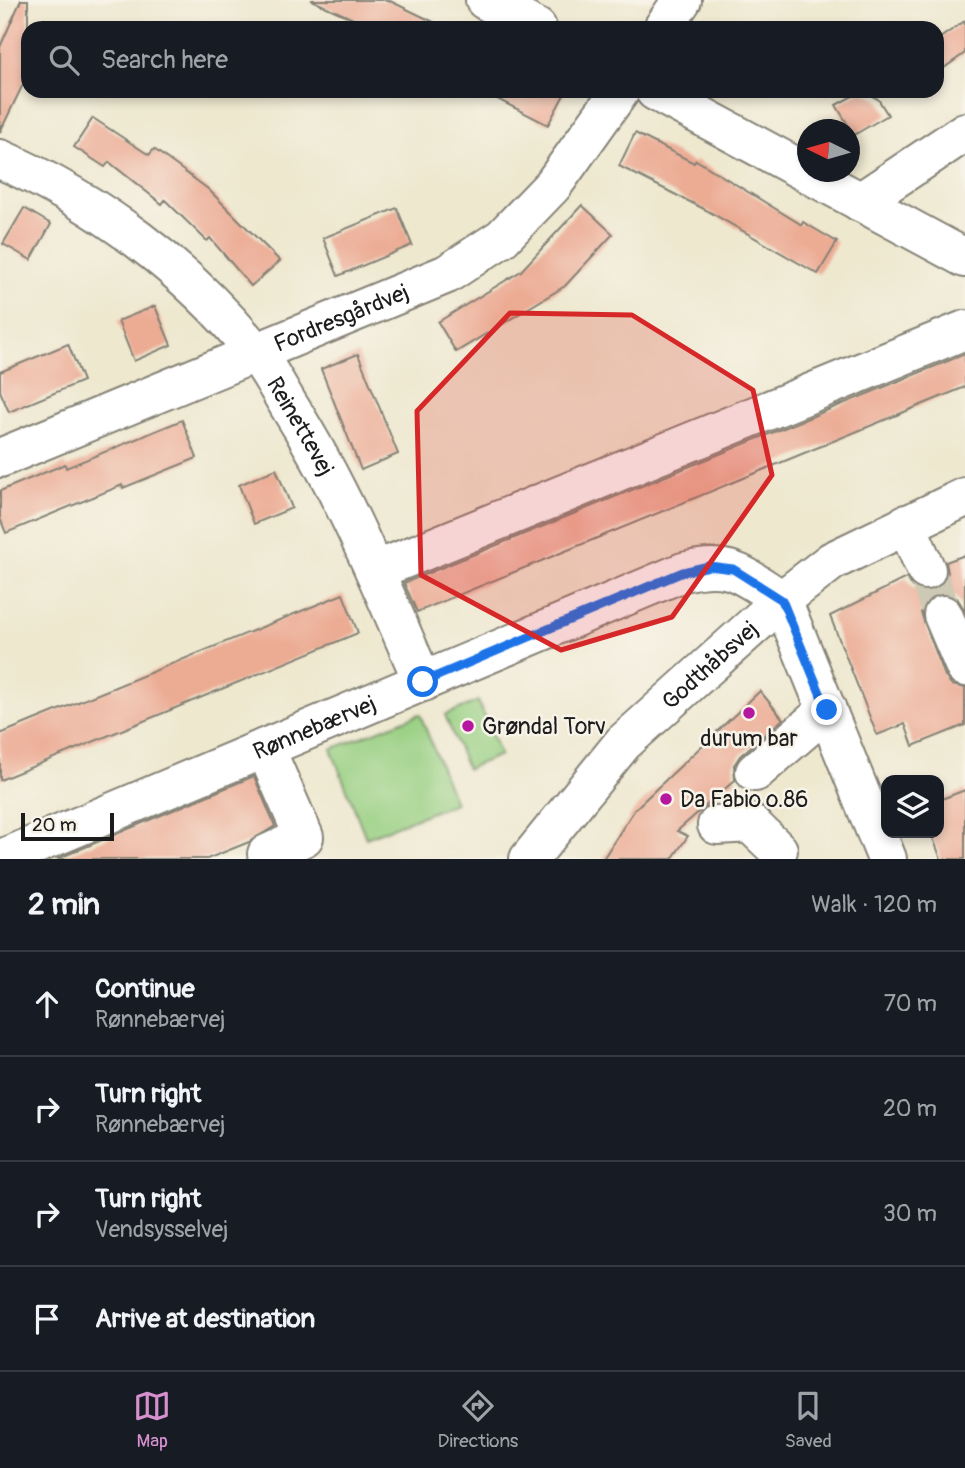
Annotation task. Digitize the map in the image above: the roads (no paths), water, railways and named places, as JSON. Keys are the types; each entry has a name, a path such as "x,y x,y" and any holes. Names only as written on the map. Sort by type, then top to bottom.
{"street":[{"path":"485,0 524,21"},
{"path":"668,21 682,0"},
{"name":"Fordresgårdvej","path":"0,458 447,274 502,238 553,185 615,98"},
{"path":"668,98 965,258"},
{"path":"860,202 962,134"},
{"name":"Reinettevej","path":"0,159 28,171 123,228 190,283 256,353 312,441 375,571 423,682"},
{"path":"375,571 965,330"},
{"name":"Godthåbsvej","path":"529,859 623,743 782,600 832,561 965,497"},
{"path":"906,524 926,570"},
{"name":"Rønnebærvej","path":"1,859 683,572 709,566 733,569 782,600"},
{"path":"782,600 887,859"},
{"path":"943,615 965,667"},
{"path":"755,772 827,710"},
{"path":"265,748 304,837 267,854 269,859"},
{"path":"718,825 750,823 778,850"}],"tunnel":[{"path":"926,570 943,615"}],"place":[{"name":"durum bar","path":"749,713"},
{"name":"Grøndal Torv","path":"468,726"},
{"name":"Da Fabio o.86","path":"666,799"}]}
